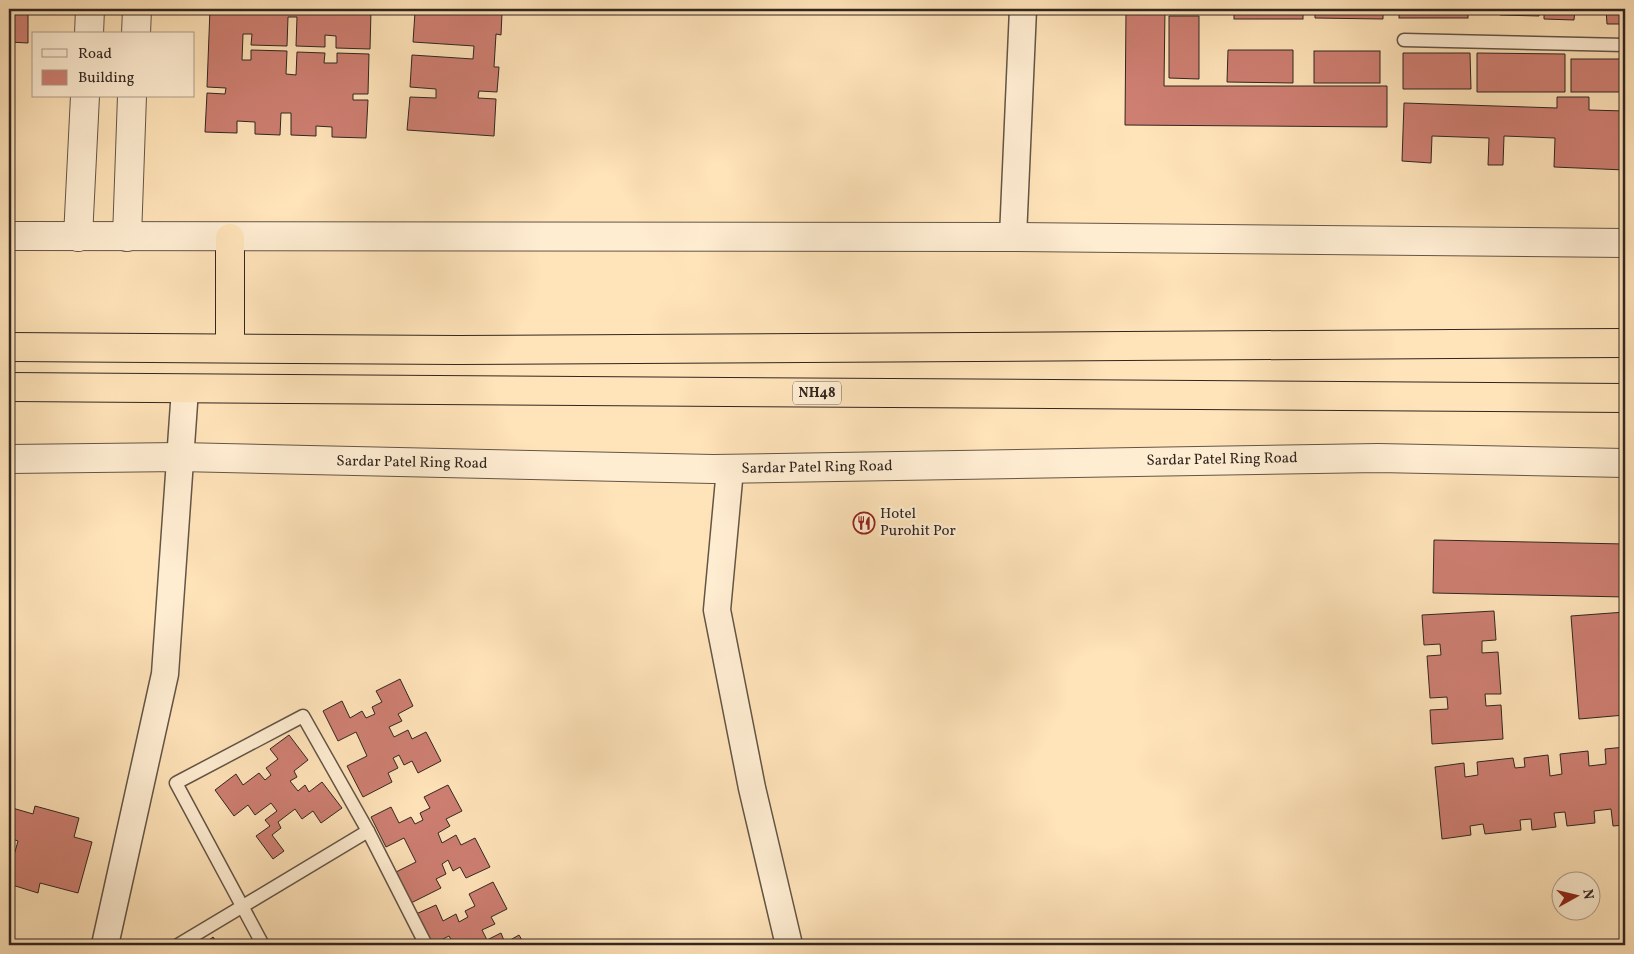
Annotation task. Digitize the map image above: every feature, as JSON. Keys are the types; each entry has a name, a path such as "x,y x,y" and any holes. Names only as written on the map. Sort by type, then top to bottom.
{"highway":[{"path":"230,238 230,348"},
{"path":"9,347 478,350 1625,343"},
{"name":"NH48","path":"9,388 1625,398"}],"street":[{"path":"89,32 90,9"},
{"path":"136,32 137,9"},
{"path":"1013,237 1023,9"},
{"path":"78,237 85,98"},
{"path":"127,237 132,98"},
{"path":"9,236 230,238 1013,237 1625,244"},
{"path":"105,945 165,674 185,389"},
{"name":"Sardar Patel Ring Road","path":"9,459 180,458 730,469 1378,458 1625,464"},
{"path":"730,469 716,610 752,788 789,945"}],"lane":[{"path":"1404,40 1625,45"},
{"path":"262,945 176,783 302,716 368,831 426,945"},
{"path":"178,945 240,906 368,831"}],"building":[{"path":"9,9 28,9 28,43 9,42"},
{"path":"210,9 371,10 370,49 336,48 336,36 325,35 325,47 296,46 297,17 288,17 287,46 251,45 252,34 243,34 242,60 251,60 251,50 287,51 286,74 296,75 297,52 325,53 324,63 337,63 337,53 369,54 368,94 353,94 353,100 368,100 366,138 332,137 332,127 316,126 316,136 291,135 291,113 281,113 280,135 255,134 255,122 237,121 237,133 205,132 207,93 225,94 226,88 207,87"},
{"path":"441,9 483,9 483,12 502,13 501,35 496,34 494,67 499,67 497,92 479,91 478,98 496,99 494,136 407,130 410,97 436,98 436,89 410,87 412,55 473,59 474,46 413,42 415,12 440,14"},
{"path":"1126,9 1165,9 1164,86 1387,86 1387,127 1125,125"},
{"path":"1234,9 1303,9 1303,19 1234,19"},
{"path":"1315,9 1383,9 1383,19 1315,18"},
{"path":"1399,9 1468,9 1468,18 1399,18"},
{"path":"1500,9 1539,9 1539,16 1500,15"},
{"path":"1544,9 1575,9 1574,20 1544,19"},
{"path":"1606,9 1625,9 1625,24 1607,24"},
{"path":"1169,16 1199,16 1199,79 1169,78"},
{"path":"1228,50 1293,50 1293,83 1227,82"},
{"path":"1314,51 1380,51 1380,83 1314,83"},
{"path":"1403,53 1470,53 1471,89 1403,89"},
{"path":"1477,53 1565,54 1565,92 1477,92"},
{"path":"1571,59 1625,59 1625,92 1571,92"},
{"path":"1557,97 1589,97 1589,110 1625,111 1625,170 1554,167 1555,138 1504,136 1503,165 1488,165 1489,138 1432,136 1431,163 1402,161 1404,103 1557,108"},
{"path":"1434,540 1625,544 1625,597 1433,593"},
{"path":"1494,611 1496,640 1482,641 1482,653 1498,652 1501,694 1485,694 1486,706 1501,705 1503,739 1432,744 1430,710 1448,709 1447,697 1430,698 1427,656 1441,655 1440,644 1424,645 1422,615"},
{"path":"1625,612 1625,715 1579,719 1571,616"},
{"path":"400,679 413,706 398,714 402,721 389,727 394,737 408,730 412,739 426,732 441,761 418,773 412,761 404,765 399,755 393,758 398,768 388,773 392,782 363,797 347,766 367,756 356,732 338,741 323,711 342,701 350,718 362,711 366,718 375,714 372,707 382,702 376,691"},
{"path":"289,735 308,760 294,771 297,777 290,781 298,791 305,785 309,792 322,782 342,808 321,823 313,811 302,819 295,809 278,822 281,828 272,835 284,851 273,859 256,836 270,826 265,820 277,811 271,803 255,815 248,805 234,816 215,790 236,774 243,785 259,773 265,780 271,775 266,768 278,759 270,749"},
{"path":"1625,747 1625,825 1613,826 1611,809 1594,811 1595,823 1567,826 1565,812 1554,813 1556,827 1532,830 1531,819 1520,820 1521,830 1485,834 1483,824 1470,826 1471,835 1442,839 1435,767 1464,763 1465,777 1478,775 1477,762 1513,758 1515,768 1525,767 1524,758 1548,755 1550,776 1562,774 1560,754 1588,751 1589,766 1606,764 1605,749"},
{"path":"448,785 462,811 446,819 450,826 438,833 442,843 456,835 461,845 475,838 490,867 466,878 460,867 453,871 448,860 442,864 446,874 436,879 441,888 411,903 396,872 416,862 404,838 386,847 371,817 391,807 399,823 411,817 415,824 423,820 420,813 430,808 424,797"},
{"path":"35,806 79,818 74,837 92,842 78,893 40,883 38,893 9,884 9,873 18,841 9,838 9,807 33,814"},
{"path":"493,882 507,909 491,917 495,924 482,930 487,940 501,933 505,943 519,935 525,945 454,945 449,936 431,945 416,914 436,905 443,921 456,914 459,922 468,917 465,911 475,906 469,894"},
{"path":"213,937 219,945 203,945"}],"place":[{"name":"Hotel Purohit Por","path":"864,523"}]}
